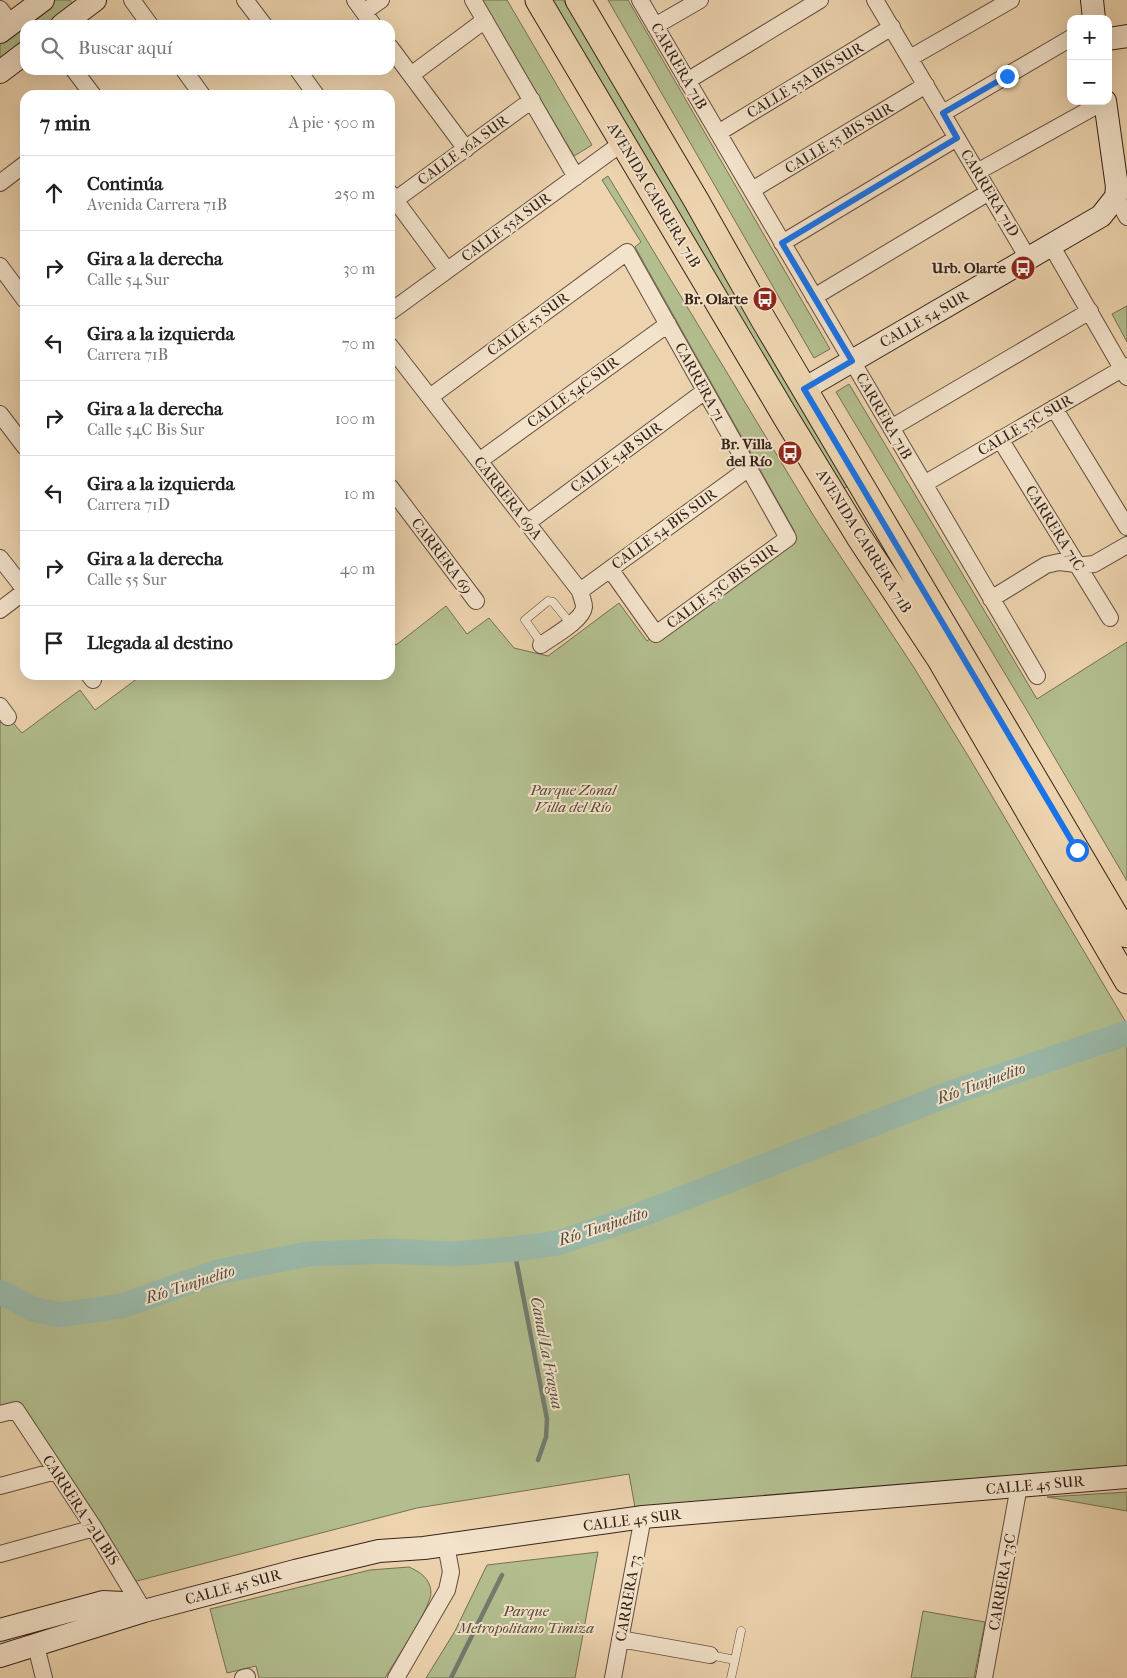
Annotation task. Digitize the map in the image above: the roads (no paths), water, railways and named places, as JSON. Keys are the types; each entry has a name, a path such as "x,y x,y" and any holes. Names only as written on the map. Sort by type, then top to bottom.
{"main road":[{"name":"AVENIDA CARRERA 71B","path":"538,0 832,492 934,652 998,738 1127,935"},
{"name":"AVENIDA CARRERA 71B","path":"578,0 691,191 804,389 998,738 1127,980"}],"street":[{"path":"2,19 43,0"},
{"path":"69,20 95,0"},
{"path":"132,0 146,20"},
{"path":"245,0 260,20"},
{"path":"364,12 381,0"},
{"path":"474,0 576,177"},
{"name":"CARRERA 71B","path":"640,0 1036,676"},
{"path":"655,26 700,0"},
{"path":"687,81 820,0"},
{"path":"910,58 1011,0"},
{"path":"1092,0 1094,15"},
{"name":"CARRERA 71D","path":"878,1 1028,258"},
{"path":"411,75 485,20"},
{"name":"CALLE 55A BIS SUR","path":"718,133 892,27"},
{"path":"1112,38 1127,36"},
{"path":"943,113 1067,40"},
{"path":"395,54 466,148"},
{"path":"0,72 20,57"},
{"path":"78,75 88,90"},
{"path":"188,75 198,90"},
{"path":"302,75 312,90"},
{"name":"CALLE 55 BIS SUR","path":"752,190 926,85"},
{"name":"CALLE 56A SUR","path":"395,196 466,148 532,100"},
{"path":"977,172 1098,105"},
{"path":"1106,105 1116,179 1116,197 1127,217"},
{"path":"782,243 957,138"},
{"name":"CALLE 55A SUR","path":"395,308 622,143"},
{"path":"0,183 20,168"},
{"path":"814,297 989,192"},
{"name":"CALLE 54 SUR","path":"804,389 1100,216 1116,197"},
{"path":"395,200 447,270"},
{"path":"1051,245 1125,371"},
{"name":"CARRERA 71","path":"627,252 788,538"},
{"name":"CALLE 55 SUR","path":"430,397 627,252"},
{"path":"0,266 20,293"},
{"path":"891,428 1090,310"},
{"name":"CALLE 54C SUR","path":"479,461 668,324"},
{"name":"CARRERA 69A","path":"395,352 580,591"},
{"name":"CALLE 53C SUR","path":"924,484 1054,408 1125,371"},
{"name":"CALLE 54B SUR","path":"527,522 705,391"},
{"path":"1054,408 1127,527"},
{"path":"0,414 20,440"},
{"name":"CARRERA 71C","path":"1000,439 1110,618"},
{"name":"CALLE 54 BIS SUR","path":"580,591 749,468"},
{"name":"CARRERA 69","path":"395,494 476,601"},
{"name":"CALLE 53C BIS SUR","path":"610,569 656,634 788,538"},
{"path":"991,599 1046,565 1059,562 1076,563 1084,566 1094,564 1127,544"},
{"path":"0,558 20,584"},
{"path":"542,644 582,614 584,606 580,591"},
{"path":"0,610 20,595"},
{"name":"CARRERA 72U BIS","path":"8,1412 56,1471 94,1528 144,1611"},
{"path":"0,1486 56,1471"},
{"name":"CALLE 45 SUR","path":"0,1656 144,1611 379,1551 446,1545 643,1517 1127,1477"},
{"name":"CARRERA 73C","path":"984,1678 1019,1486"},
{"name":"CARRERA 73","path":"613,1678 643,1517"},
{"path":"0,1554 94,1528"},
{"path":"396,1678 447,1590 451,1572 446,1545"},
{"path":"0,1630 103,1602 123,1603 144,1611"},
{"path":"620,1639 710,1655"},
{"path":"36,1646 44,1678"}],"lane":[{"path":"542,644 525,620 548,601 553,602 571,624"},
{"path":"731,1678 741,1631"},
{"path":"710,1655 735,1660"}],"waterway":[{"name":"Río Tunjuelito","path":"0,1292 33,1309 60,1315 121,1306 218,1272 308,1254 388,1251 453,1254 558,1243 635,1217 954,1092 1127,1033"},
{"name":"Canal La Fragua","path":"514,1249 547,1419 546,1437 538,1460"},
{"name":"Canal La Fragua","path":"451,1678 502,1575"}],"place":[{"name":"Urb. Olarte","path":"1023,268"},
{"name":"Br. Olarte","path":"765,299"},
{"name":"Br. Villa del Río","path":"790,453"}],"park label":[{"name":"Parque Zonal Villa del Río","path":"573,798"},
{"name":"Parque Metropolitano Timiza","path":"526,1620"}]}
